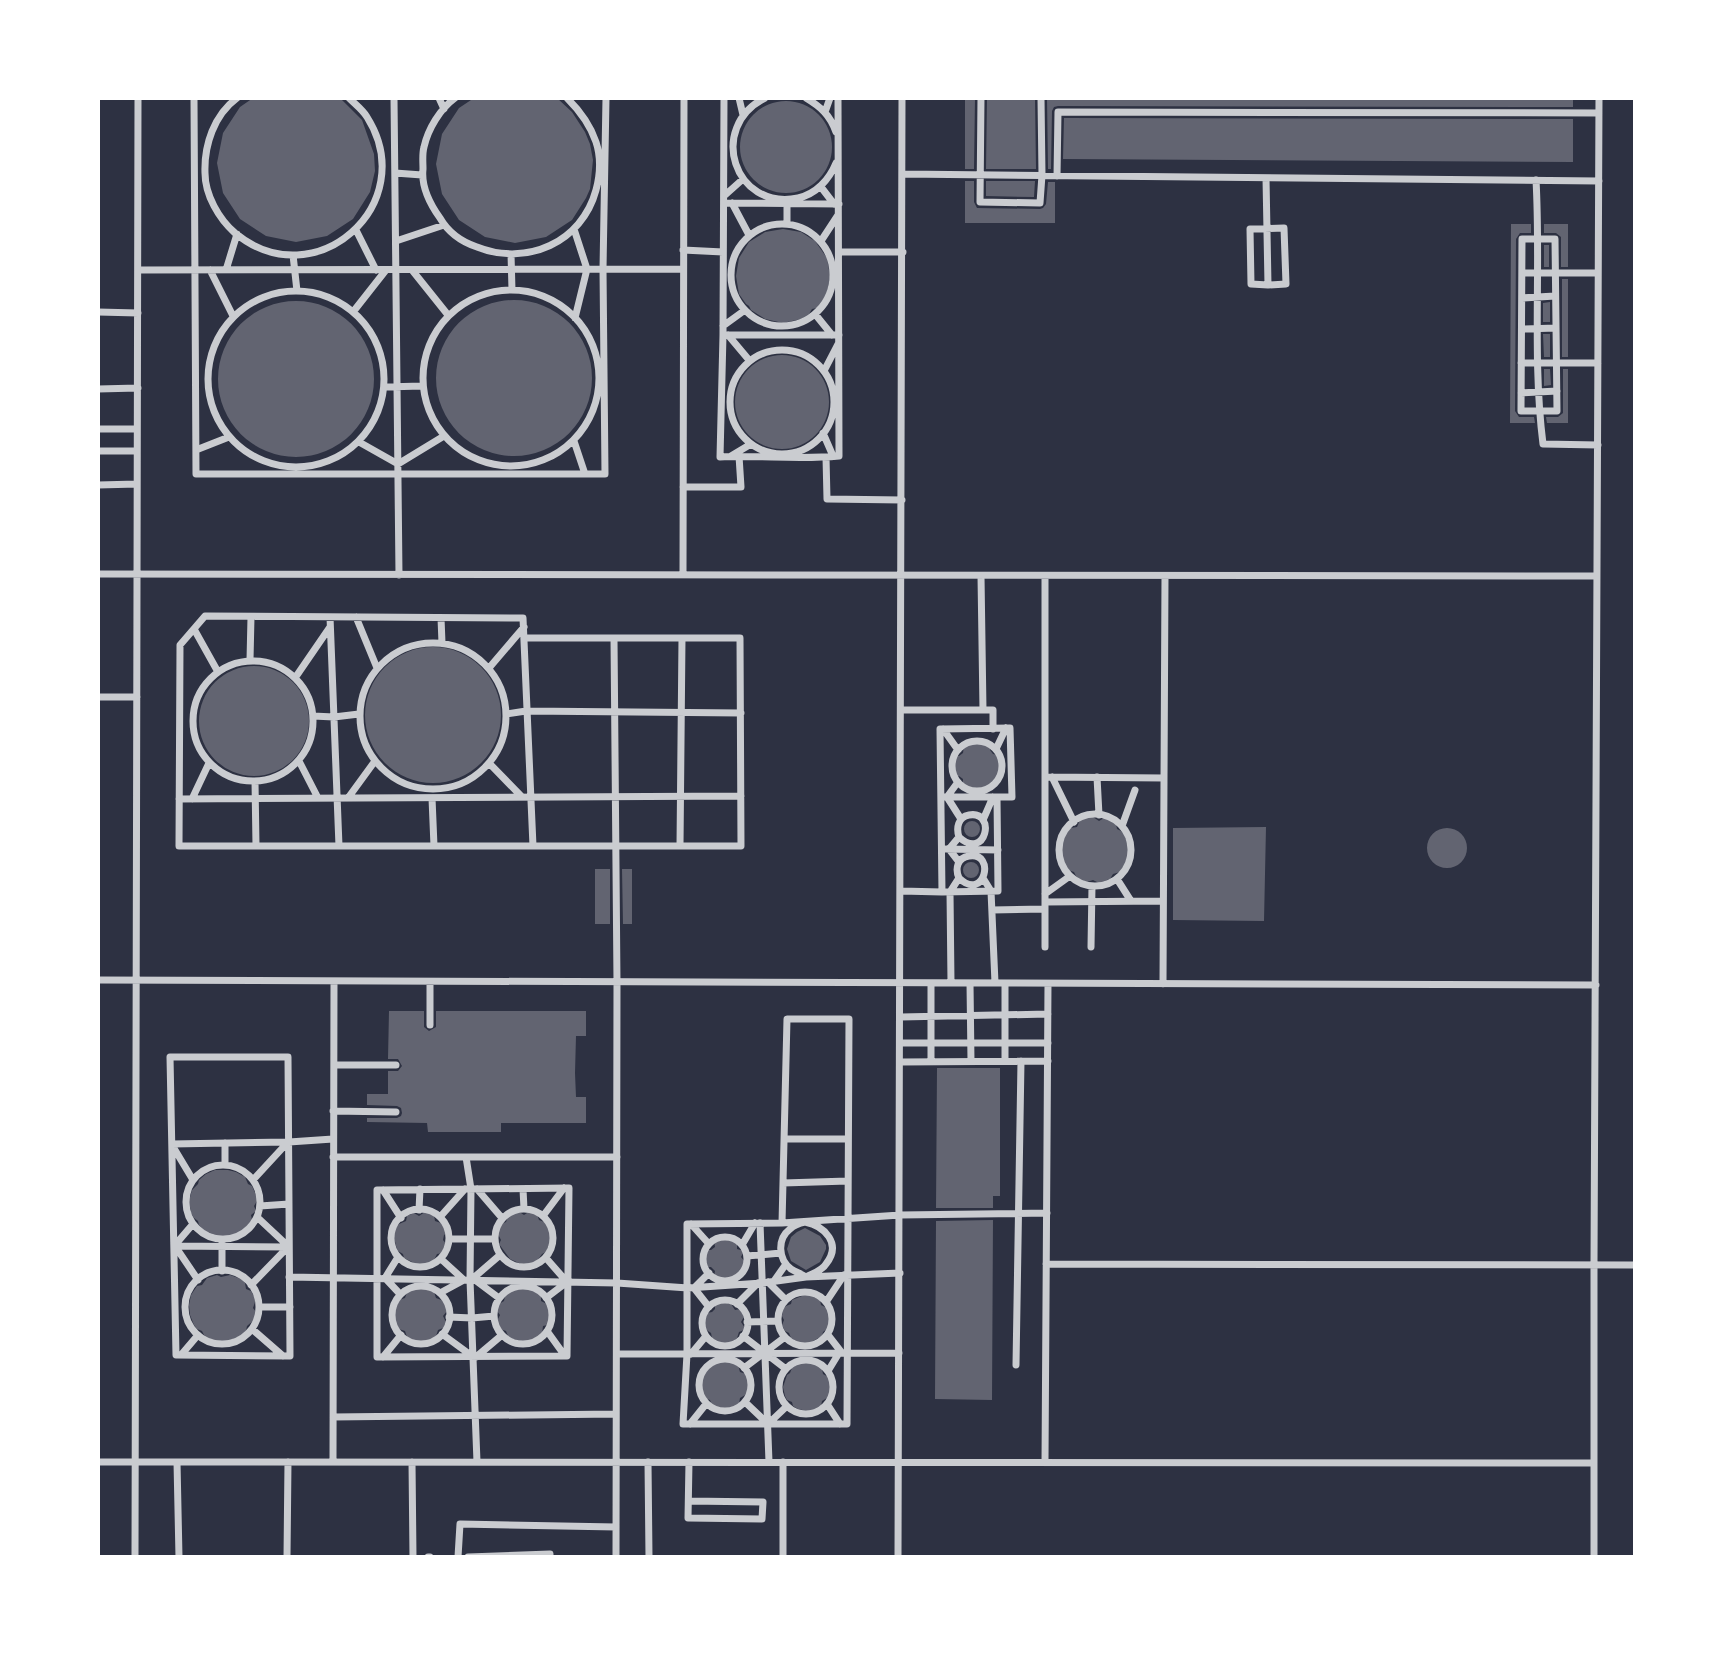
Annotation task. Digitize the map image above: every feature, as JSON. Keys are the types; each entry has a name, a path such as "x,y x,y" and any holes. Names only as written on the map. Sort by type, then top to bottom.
{"street":[{"path":"135,1557 138,98"},
{"path":"194,98 196,474 296,470 398,474 511,470 606,474 603,269 606,98"},
{"path":"237,98 216,122 206,148 205,175 211,202 226,225 247,243 273,253 293,255 331,247 356,230 374,205 382,175 380,145 359,102 349,98"},
{"path":"394,98 399,575"},
{"path":"439,98 444,109"},
{"path":"455,98 434,122 424,148 422,175 429,202 444,225 465,243 491,253 518,255 548,247 574,229 592,205 600,175 597,144 576,102 567,98"},
{"path":"683,575 684,98"},
{"path":"724,98 728,147 723,253 725,403 720,457 839,456 836,408 838,98"},
{"path":"739,98 743,115"},
{"path":"765,98 755,103 743,115 728,147 743,179 755,190 770,198 787,202 805,196 821,187 832,173 838,156"},
{"path":"806,98 820,106 832,120 838,139"},
{"path":"825,112 830,98"},
{"path":"898,1557 902,98"},
{"path":"981,98 980,202 1040,203 1041,98"},
{"path":"1594,1557 1599,98"},
{"path":"1057,176 1058,112 1599,113"},
{"path":"395,173 422,175"},
{"path":"903,174 1599,181"},
{"path":"194,176 205,175"},
{"path":"1266,177 1268,285"},
{"path":"726,200 743,179"},
{"path":"1536,180 1539,411 1543,444 1598,445"},
{"path":"821,187 836,204"},
{"path":"726,200 836,204"},
{"path":"726,200 749,236"},
{"path":"787,202 787,224"},
{"path":"821,241 839,214"},
{"path":"725,332 785,330 815,314 826,302 832,287 834,270 830,255 821,241 807,230 774,223 757,229 743,240 734,255 730,272 732,289 739,305 752,317 768,325 785,330 837,337"},
{"path":"396,241 444,225"},
{"path":"1284,228 1286,284 1268,285 1251,284 1250,229 1284,228"},
{"path":"574,229 587,269 575,318"},
{"path":"356,230 376,270"},
{"path":"226,270 237,234"},
{"path":"1522,239 1538,239 1555,239 1557,411 1521,411 1522,239"},
{"path":"683,250 723,253"},
{"path":"839,253 902,253"},
{"path":"511,254 512,290"},
{"path":"293,255 297,290"},
{"path":"138,270 683,269"},
{"path":"210,270 233,316"},
{"path":"353,312 386,270"},
{"path":"412,270 448,315"},
{"path":"1522,273 1598,273"},
{"path":"504,289 535,292 563,305 575,318 584,327 597,355 600,386 592,416 574,441 548,458 511,470 465,454 444,436 429,413 422,386 424,359 434,333 451,312 474,297 504,289"},
{"path":"289,290 320,293 348,306 353,312 370,328 383,356 385,387 377,417 359,442 333,459 296,470 250,455 229,437 214,414 207,387 209,360 219,334 233,316 259,298 289,290"},
{"path":"1522,298 1555,296"},
{"path":"725,332 745,310"},
{"path":"98,312 138,313"},
{"path":"815,314 837,337"},
{"path":"1522,329 1556,328"},
{"path":"782,349 785,330"},
{"path":"725,332 749,360"},
{"path":"824,372 837,337"},
{"path":"782,349 799,352 814,360 833,390 836,408 817,439 803,449 785,456 751,444 740,434 725,403 739,371 749,360 766,352 782,349"},
{"path":"1521,363 1598,363"},
{"path":"385,387 422,386"},
{"path":"196,387 207,387"},
{"path":"98,389 138,388"},
{"path":"1521,393 1557,391"},
{"path":"98,429 137,429"},
{"path":"822,433 830,456 827,499 902,500"},
{"path":"398,464 444,436"},
{"path":"196,450 229,437"},
{"path":"574,441 585,474"},
{"path":"359,442 398,464"},
{"path":"729,457 751,444"},
{"path":"98,452 137,451"},
{"path":"683,487 741,487 739,456"},
{"path":"98,485 137,484"},
{"path":"98,574 1597,576"},
{"path":"981,576 983,710"},
{"path":"1045,576 1049,777 1045,849 1045,947"},
{"path":"1163,984 1165,576"},
{"path":"525,639 740,639 741,846 680,846 617,846 533,846 179,846 180,645 205,617 523,618 526,797 533,846"},
{"path":"250,660 251,617"},
{"path":"330,617 339,846"},
{"path":"356,617 377,668"},
{"path":"441,618 442,643"},
{"path":"295,678 330,627"},
{"path":"489,668 524,627"},
{"path":"194,629 218,672"},
{"path":"614,639 617,846 617,1557"},
{"path":"680,846 682,639"},
{"path":"420,643 442,643 467,650 489,668 500,683 506,705 506,729 498,751 484,769 465,782 443,789 417,788 394,778 375,761 363,739 359,714 364,690 377,668 396,652 420,643"},
{"path":"250,660 268,662 287,670 302,684 312,702 314,723 310,744 299,761 282,774 262,781 243,780 225,774 209,762 198,747 193,724 194,709 200,691 212,676 228,665 250,660"},
{"path":"98,697 137,697"},
{"path":"902,710 993,710 993,729"},
{"path":"506,714 526,711 741,713"},
{"path":"313,716 359,714"},
{"path":"179,724 193,724"},
{"path":"996,749 1006,728"},
{"path":"945,797 1012,797 1007,764 1010,728 940,729 945,797 942,829 945,849 942,869 946,892 951,983"},
{"path":"943,729 958,750"},
{"path":"977,729 977,741"},
{"path":"976,795 958,782 952,773 954,757 964,744 977,741 988,743 1007,764"},
{"path":"299,761 318,799"},
{"path":"348,798 375,761"},
{"path":"192,799 209,762"},
{"path":"489,762 526,797"},
{"path":"941,765 952,764"},
{"path":"976,795 997,783 1007,764"},
{"path":"1049,777 1164,778"},
{"path":"1049,777 1074,822"},
{"path":"1097,777 1099,815"},
{"path":"255,780 256,846"},
{"path":"945,797 958,782"},
{"path":"997,783 1007,797"},
{"path":"1122,827 1135,790"},
{"path":"972,815 976,795"},
{"path":"179,799 741,796"},
{"path":"945,797 961,819"},
{"path":"901,891 946,892 971,888 998,891 995,797"},
{"path":"995,797 983,820 985,833 996,850"},
{"path":"432,798 434,846"},
{"path":"945,849 958,832 961,819 972,815 983,820"},
{"path":"1090,815 1099,815 1113,819 1129,836 1130,860 1125,871 1116,879 1106,885 1092,886 1070,876 1060,858 1060,849 1063,835 1069,825 1090,815"},
{"path":"942,829 958,832 984,865 984,875 991,891 995,983"},
{"path":"946,892 958,878 958,866 976,842 985,833 998,829"},
{"path":"945,849 996,850"},
{"path":"945,849 958,866"},
{"path":"1045,849 1060,849"},
{"path":"982,861 996,850"},
{"path":"942,869 958,866"},
{"path":"971,888 984,875 998,871"},
{"path":"1045,902 1070,876"},
{"path":"958,878 971,888"},
{"path":"1116,879 1131,901"},
{"path":"1091,947 1092,886"},
{"path":"992,910 1045,902 1163,901"},
{"path":"98,980 1596,985"},
{"path":"333,1462 334,981"},
{"path":"430,982 430,1025"},
{"path":"931,983 932,1062"},
{"path":"970,983 971,1061"},
{"path":"1004,1061 1005,983"},
{"path":"1045,1462 1048,984"},
{"path":"901,1017 1048,1014"},
{"path":"782,1223 787,1018 849,1019 848,1181 844,1219 848,1249 844,1275 847,1321 843,1353 847,1424 683,1424 685,1388 691,1354 687,1224 782,1223 805,1222 844,1219 900,1215 1047,1213"},
{"path":"901,1043 1048,1043"},
{"path":"170,1057 288,1057 289,1142 290,1356 176,1355 170,1057"},
{"path":"1016,1365 1021,1061"},
{"path":"901,1062 1048,1061"},
{"path":"334,1065 396,1065"},
{"path":"333,1111 396,1112"},
{"path":"172,1144 333,1139"},
{"path":"784,1139 848,1139"},
{"path":"253,1180 289,1142"},
{"path":"225,1143 225,1165"},
{"path":"172,1144 192,1180"},
{"path":"333,1157 617,1157"},
{"path":"466,1157 471,1189 470,1280 477,1462"},
{"path":"213,1166 237,1167 253,1180 260,1194 260,1206 251,1227 241,1235 222,1242 205,1235 188,1217 185,1204 187,1191 192,1180 202,1171 213,1166"},
{"path":"783,1183 848,1181"},
{"path":"543,1216 564,1188"},
{"path":"569,1188 565,1356 377,1357 382,1278 377,1189 569,1188"},
{"path":"383,1189 401,1218"},
{"path":"419,1210 420,1189"},
{"path":"440,1217 471,1189"},
{"path":"471,1189 502,1218"},
{"path":"523,1189 524,1209"},
{"path":"173,1205 185,1204"},
{"path":"260,1206 289,1204"},
{"path":"524,1209 543,1216 552,1226 554,1239 550,1253 535,1265 523,1267 507,1262 500,1255 495,1239 497,1226 502,1218 510,1212 524,1209"},
{"path":"419,1210 440,1217 449,1239 441,1259 419,1267 398,1257 391,1239 401,1218 419,1210"},
{"path":"257,1217 288,1247"},
{"path":"828,1234 844,1219"},
{"path":"805,1222 821,1227 828,1234 832,1248 827,1264 806,1277 789,1268 781,1253 785,1234 796,1224 805,1222"},
{"path":"761,1223 785,1234"},
{"path":"742,1245 761,1223"},
{"path":"761,1223 769,1462"},
{"path":"174,1245 193,1224"},
{"path":"691,1224 709,1244"},
{"path":"726,1224 726,1236"},
{"path":"726,1236 742,1245 747,1256 744,1271 725,1283 709,1273 703,1261 709,1244 726,1236"},
{"path":"378,1240 391,1239"},
{"path":"449,1239 495,1239"},
{"path":"554,1239 568,1240"},
{"path":"174,1245 222,1242 288,1247"},
{"path":"222,1242 222,1271"},
{"path":"174,1245 198,1280"},
{"path":"251,1285 288,1247"},
{"path":"832,1248 848,1249"},
{"path":"747,1256 781,1253"},
{"path":"440,1293 470,1280 500,1255"},
{"path":"382,1278 398,1257"},
{"path":"546,1258 567,1282"},
{"path":"441,1259 499,1298"},
{"path":"688,1261 703,1261"},
{"path":"737,1304 786,1264"},
{"path":"827,1264 844,1275"},
{"path":"1046,1264 1635,1265"},
{"path":"419,1267 419,1282"},
{"path":"523,1267 524,1284"},
{"path":"215,1271 222,1271 238,1274 255,1290 259,1301 259,1313 252,1329 239,1341 228,1344 215,1343 198,1335 187,1320 185,1307 187,1295 198,1280 215,1271"},
{"path":"744,1271 764,1282 786,1300"},
{"path":"691,1288 709,1273"},
{"path":"289,1277 382,1278 419,1282 470,1280 524,1284 617,1283 691,1288 806,1277 900,1273"},
{"path":"826,1302 844,1275"},
{"path":"806,1277 806,1292"},
{"path":"382,1278 400,1294"},
{"path":"419,1282 440,1293 448,1304 449,1322 442,1334 431,1342 412,1342 401,1335 396,1331 392,1316 394,1302 400,1294 419,1282"},
{"path":"546,1298 567,1282"},
{"path":"725,1283 725,1300"},
{"path":"524,1284 536,1288 546,1298 550,1302 552,1317 541,1338 522,1344 502,1335 494,1322 495,1304 508,1289 524,1284"},
{"path":"691,1288 709,1307"},
{"path":"826,1302 817,1295 806,1292 793,1295 781,1308 778,1321 785,1337 804,1353 828,1371 832,1380 833,1388 827,1404 821,1410 806,1414 787,1406 781,1398 780,1380 790,1365 804,1353 813,1345 828,1335 832,1313 826,1302"},
{"path":"737,1304 725,1300 715,1302 704,1314 703,1329 712,1342 724,1353 744,1368 750,1378 750,1390 745,1402 738,1408 725,1411 713,1409 701,1397 699,1380 704,1369 716,1360 724,1353 734,1343 743,1336 747,1327 746,1314 737,1304"},
{"path":"175,1308 185,1307"},
{"path":"259,1307 290,1307"},
{"path":"378,1317 392,1316"},
{"path":"450,1317 494,1316"},
{"path":"552,1317 567,1316"},
{"path":"688,1321 702,1321"},
{"path":"747,1322 778,1321"},
{"path":"832,1321 847,1321"},
{"path":"252,1329 283,1356"},
{"path":"547,1331 565,1356"},
{"path":"442,1334 475,1357"},
{"path":"181,1355 198,1335"},
{"path":"383,1357 401,1335"},
{"path":"475,1357 502,1335"},
{"path":"828,1335 843,1353"},
{"path":"691,1354 706,1336"},
{"path":"743,1336 786,1369"},
{"path":"744,1368 785,1337"},
{"path":"422,1343 422,1357"},
{"path":"221,1344 222,1355"},
{"path":"522,1344 522,1356"},
{"path":"828,1371 843,1353"},
{"path":"617,1354 899,1353"},
{"path":"691,1354 704,1369"},
{"path":"685,1388 699,1388"},
{"path":"833,1388 847,1389"},
{"path":"750,1390 779,1389"},
{"path":"745,1402 768,1424"},
{"path":"690,1424 706,1404"},
{"path":"827,1404 840,1424"},
{"path":"768,1424 787,1406"},
{"path":"725,1411 725,1424"},
{"path":"333,1416 616,1414"},
{"path":"806,1414 807,1424"},
{"path":"98,1461 1594,1463"},
{"path":"177,1462 179,1557"},
{"path":"287,1557 288,1462"},
{"path":"412,1462 413,1557"},
{"path":"648,1462 649,1557"},
{"path":"689,1462 688,1518 762,1518 763,1502 689,1501"},
{"path":"783,1462 783,1557"},
{"path":"458,1557 460,1524 617,1527"},
{"path":"468,1557 549,1556"}],"building":[{"path":"253,98 340,98 362,120 374,154 375,171 370,192 353,219 327,236 296,242 266,236 240,219 223,193 217,163 223,133 240,107"},
{"path":"474,98 557,98 572,112 585,132 593,160 590,189 572,220 546,237 515,243 485,237 459,220 442,194 436,164 442,134 459,108"},
{"path":"965,98 975,98 974,169 965,169"},
{"path":"987,98 1035,98 1036,169 986,169"},
{"path":"1047,98 1573,98 1573,107 1058,106 1052,111 1051,169 1048,169"},
{"path":"786,101 804,105 818,115 828,129 832,147 828,165 818,179 804,189 786,193 768,189 754,179 744,165 740,147 744,129 754,115 768,105"},
{"path":"1064,118 1573,119 1573,162 1063,159"},
{"path":"965,181 974,181 974,202 977,208 1040,209 1046,204 1048,182 1055,182 1055,223 965,223"},
{"path":"986,181 1035,181 1034,197 986,196"},
{"path":"1511,224 1531,224 1531,233 1520,233 1516,239 1515,411 1519,417 1534,417 1535,423 1510,423"},
{"path":"1544,224 1568,224 1568,267 1561,267 1561,237 1556,233 1544,233"},
{"path":"783,229 801,232 815,241 827,258 830,276 827,294 817,308 801,319 783,323 765,319 751,310 739,294 736,276 739,258 749,242 765,232"},
{"path":"1544,245 1549,245 1549,267 1544,267"},
{"path":"1562,279 1568,279 1568,357 1562,357"},
{"path":"514,300 544,306 569,323 586,348 592,378 586,408 569,433 544,450 514,456 484,450 459,433 442,408 436,378 442,348 459,323 484,306"},
{"path":"296,301 326,307 351,324 368,349 374,379 368,409 351,434 326,451 296,457 266,451 241,434 224,409 218,379 224,349 241,324 266,307"},
{"path":"1550,302 1550,322 1543,322 1543,303"},
{"path":"1543,334 1550,334 1550,357 1544,357"},
{"path":"782,355 800,359 815,369 825,384 829,402 825,420 815,435 800,445 782,449 764,445 749,435 739,420 735,402 739,384 749,369 764,359"},
{"path":"1544,369 1550,369 1551,385 1544,386"},
{"path":"1563,369 1568,369 1568,423 1547,423 1546,417 1558,417 1563,413"},
{"path":"433,647 459,652 481,667 496,689 501,715 496,741 481,763 459,778 433,783 407,778 385,763 370,741 365,715 370,689 385,667 407,652"},
{"path":"254,666 275,670 293,682 305,700 309,721 305,742 293,760 275,772 254,776 233,772 215,760 203,742 199,721 203,700 215,682 233,670"},
{"path":"979,742 998,755 1001,769 995,783 980,791 963,786 963,779 955,777 953,765 956,756 963,753 964,746"},
{"path":"1087,817 1099,821 1104,818 1116,824 1127,842 1126,862 1120,872 1099,883 1077,878 1074,872 1068,870 1063,860 1061,848 1064,837 1070,828 1077,827 1080,820"},
{"path":"972,821 978,823 978,835 972,837 966,835 964,829 966,823"},
{"path":"1266,827 1264,921 1173,920 1173,828"},
{"path":"1447,828 1461,834 1467,848 1461,862 1447,868 1433,862 1427,848 1433,834"},
{"path":"971,862 977,864 977,876 971,878 965,876 963,870 965,864"},
{"path":"595,869 610,869 610,924 595,924"},
{"path":"622,869 632,869 632,924 623,924"},
{"path":"389,1011 424,1011 424,1027 429,1031 436,1027 436,1011 586,1011 586,1036 576,1036 575,1073 576,1097 586,1097 586,1123 501,1123 501,1132 428,1132 427,1123 367,1122 367,1118 397,1118 402,1113 397,1106 367,1105 367,1094 388,1094 388,1071 398,1071 402,1066 398,1059 388,1059"},
{"path":"937,1068 1000,1068 1000,1196 993,1196 993,1208 936,1208"},
{"path":"215,1170 228,1170 245,1177 256,1195 256,1211 251,1215 252,1220 239,1233 228,1236 205,1231 191,1213 189,1201 192,1190 199,1180"},
{"path":"518,1211 524,1215 530,1211 537,1214 539,1220 547,1223 551,1239 546,1252 537,1261 523,1265 510,1259 499,1244 501,1240 498,1234 501,1224 506,1222 508,1216"},
{"path":"425,1212 434,1215 435,1221 444,1224 447,1233 443,1240 447,1245 433,1262 420,1266 404,1258 398,1251 394,1237 396,1228 406,1221 407,1216 414,1213 419,1216"},
{"path":"993,1220 992,1400 935,1399 936,1221"},
{"path":"805,1228 820,1236 826,1245 820,1262 806,1270 791,1261 787,1249 791,1237"},
{"path":"727,1238 737,1242 737,1249 744,1251 741,1257 745,1262 740,1272 724,1279 714,1276 715,1271 707,1267 705,1258 707,1250 715,1247 714,1241"},
{"path":"230,1275 241,1279 255,1298 254,1320 240,1336 230,1340 210,1339 197,1329 190,1315 191,1295 197,1286 202,1285 207,1278"},
{"path":"418,1287 434,1292 436,1298 444,1301 447,1309 443,1316 446,1322 443,1328 438,1330 436,1336 424,1341 407,1337 405,1331 399,1329 395,1323 394,1314 399,1300"},
{"path":"523,1287 541,1295 541,1301 547,1304 550,1316 548,1325 543,1326 542,1334 529,1341 508,1336 506,1331 500,1329 497,1321 500,1315 497,1311 499,1304 504,1301 505,1296"},
{"path":"807,1294 820,1300 821,1305 829,1312 830,1320 822,1336 804,1346 785,1331 782,1316 783,1309 791,1304 792,1300"},
{"path":"723,1302 731,1304 735,1310 740,1309 744,1317 741,1322 745,1328 739,1332 737,1338 722,1348 705,1329 704,1322 707,1313"},
{"path":"805,1359 822,1369 823,1374 830,1378 831,1387 830,1396 822,1401 821,1406 807,1411 798,1409 787,1400 783,1387 792,1368"},
{"path":"718,1360 738,1365 740,1372 748,1378 747,1394 740,1398 737,1406 730,1409 712,1405 701,1391 702,1376"}]}
